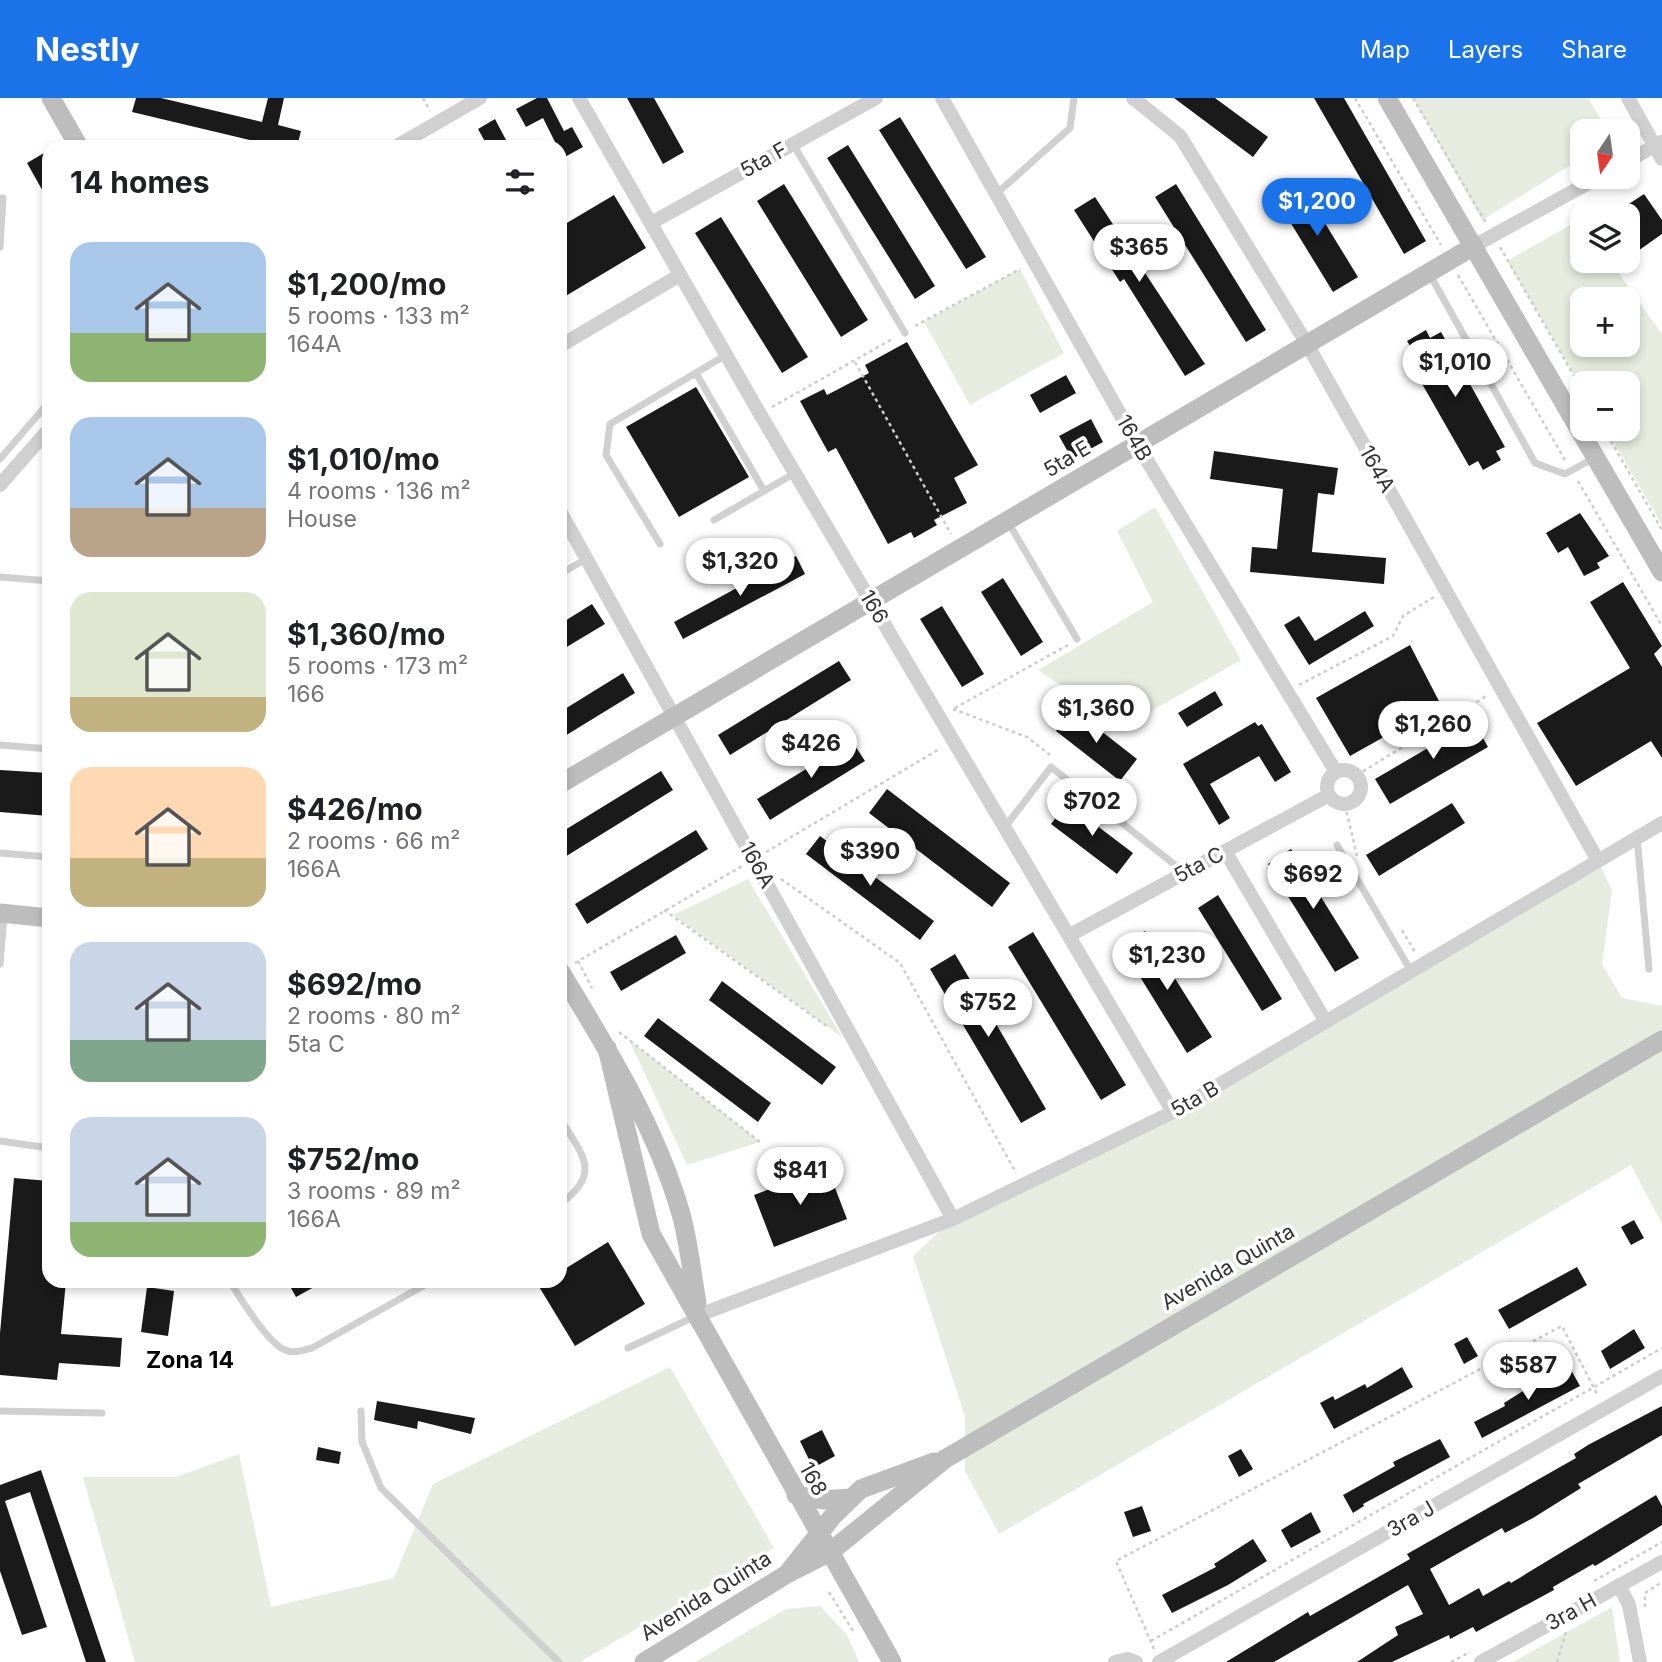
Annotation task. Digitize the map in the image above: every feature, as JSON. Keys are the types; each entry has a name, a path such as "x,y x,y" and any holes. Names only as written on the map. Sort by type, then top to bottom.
{"main road":[{"path":"51,98 75,140"},
{"path":"1387,98 1662,572"},
{"name":"5ta E","path":"567,780 1474,246"},
{"path":"2,913 42,917"},
{"name":"168","path":"567,980 612,1039 662,1158 682,1216 699,1315"},
{"name":"168","path":"612,1039 651,1234 892,1662"},
{"name":"Avenida Quinta","path":"644,1662 787,1574 830,1552 945,1459 1662,1040"},
{"path":"796,1495 823,1500 850,1498 894,1475 945,1459"},
{"name":"Avenida Quinta","path":"787,1574 850,1498"}],"street":[{"path":"407,140 480,98"},
{"name":"166","path":"579,98 795,473 1173,1112"},
{"name":"5ta F","path":"652,223 876,98"},
{"name":"164B","path":"942,98 1137,444 1336,772"},
{"name":"164A","path":"1133,98 1180,136 1307,344 1597,859"},
{"path":"1628,98 1660,149 1640,156"},
{"name":"5ta E","path":"1474,246 1577,189"},
{"path":"567,342 680,275"},
{"path":"0,485 42,437"},
{"name":"166A","path":"567,524 953,1219"},
{"path":"1349,771 1357,775 1361,785 1359,796 1345,805 1334,801 1329,795 1328,780 1336,772 1349,771"},
{"name":"5ta C","path":"1070,935 1329,795"},
{"name":"5ta B","path":"699,1315 953,1219 1173,1112 1662,823"},
{"path":"1225,852 1326,1022"},
{"name":"3ra J","path":"1159,1662 1662,1377"},
{"name":"3ra H","path":"1481,1662 1662,1562"},
{"path":"1619,1585 1629,1605 1640,1662"},
{"path":"1115,1662 1128,1659 1136,1662"}],"lane":[{"path":"995,195 1070,128 1074,98"},
{"path":"793,144 905,333"},
{"path":"0,198 4,198 0,247"},
{"path":"1429,272 1535,463 1565,474 1595,457"},
{"path":"660,544 606,455 610,424 726,355"},
{"path":"696,373 764,491"},
{"path":"0,459 42,410"},
{"path":"714,520 795,473"},
{"path":"1007,521 1077,639"},
{"path":"567,570 586,559"},
{"path":"0,577 42,580"},
{"path":"0,745 42,748"},
{"path":"1005,827 1051,767 1185,873"},
{"path":"1637,836 1649,969"},
{"path":"1338,845 1416,967"},
{"path":"0,853 42,856"},
{"path":"0,964 2,913"},
{"path":"567,1130 584,1158 586,1170 580,1188 567,1198"},
{"path":"0,1141 42,1147"},
{"path":"235,1288 273,1341 283,1350 293,1352 312,1348 419,1288"},
{"path":"628,1348 699,1315"},
{"path":"0,1410 102,1413"},
{"path":"361,1411 362,1442 381,1489 559,1662"}],"path":[{"path":"1355,98 1662,626"},
{"path":"854,361 959,549"},
{"path":"1611,441 1662,530"},
{"path":"1287,692 1393,636 1403,616 1445,590"},
{"path":"939,717 1077,639"},
{"path":"1357,775 1500,688"},
{"path":"1345,805 1357,856"},
{"path":"776,875 900,963 1023,1185"},
{"path":"664,910 830,1029"},
{"path":"1401,928 1416,967"},
{"path":"578,961 597,996"},
{"path":"612,1039 760,1142"},
{"path":"1159,1662 1116,1561 1562,1326 1605,1409"},
{"path":"1151,1641 1662,1348"},
{"path":"1645,1608 1645,1593 1662,1582"},
{"path":"829,1592 857,1639"},
{"path":"1557,1662 1572,1611"}],"shaded area":[{"path":"1413,98 1588,98 1601,119 1570,119 1570,165 1482,220"},
{"path":"1570,225 1570,273 1619,273 1629,287 1570,287 1570,357 1640,357 1640,303 1662,334 1662,525 1613,441 1640,441 1640,371 1572,371 1507,261"},
{"path":"1020,269 1064,353 970,405 924,322"},
{"path":"1155,507 1241,660 1123,727 1038,670 1153,602 1117,531"},
{"path":"1597,859 1612,890 1602,964 1622,998 1662,1006 1662,1224 1631,1165 999,1534 965,1471 965,1417 913,1256 953,1219 1173,1112"},
{"path":"748,879 842,1037 673,915"},
{"path":"629,1040 760,1142 687,1165"},
{"path":"670,1367 774,1548 580,1662 135,1662 83,1477 176,1477 239,1454 271,1607 394,1578 433,1484"},
{"path":"820,1606 847,1635 859,1662 695,1662 786,1609"},
{"path":"1612,1607 1620,1662 1513,1662"}],"building":[{"path":"136,98 161,98 262,122 268,98 284,98 278,125 301,131 299,140 250,140 132,112"},
{"path":"537,98 547,98 564,131 572,127 583,147 567,156 567,140 554,140 543,118 526,127 516,109"},
{"path":"627,98 654,98 684,152 663,164"},
{"path":"1174,98 1215,98 1268,137 1253,157"},
{"path":"1314,98 1344,98 1426,241 1404,254"},
{"path":"900,117 986,257 966,269 879,130"},
{"path":"495,119 506,140 484,140 478,129"},
{"path":"848,145 935,286 915,299 827,158"},
{"path":"42,154 42,190 27,163"},
{"path":"784,184 868,320 841,337 757,201"},
{"path":"1176,184 1266,330 1246,342 1155,197"},
{"path":"1301,184 1358,277 1333,292 1276,199"},
{"path":"1644,194 1662,220 1662,234 1640,250 1640,203 1630,203"},
{"path":"614,195 646,248 567,295 567,223"},
{"path":"1095,197 1205,364 1185,376 1124,279 1120,282 1074,210"},
{"path":"721,217 808,357 782,373 695,233"},
{"path":"1426,330 1430,338 1441,332 1505,447 1496,451 1501,460 1483,470 1478,461 1469,466 1405,354 1412,349 1407,341"},
{"path":"907,342 978,465 954,478 967,503 934,520 937,525 914,538 911,532 888,544 836,448 828,452 800,401 824,389 827,395 869,373 865,365"},
{"path":"1066,375 1076,393 1040,413 1030,395"},
{"path":"696,387 749,477 679,517 626,427"},
{"path":"1091,419 1103,442 1072,459 1059,436"},
{"path":"1214,451 1338,468 1334,495 1318,493 1312,552 1386,558 1384,584 1250,572 1252,547 1277,549 1283,489 1210,479"},
{"path":"1580,513 1609,556 1597,563 1600,568 1584,576 1568,547 1558,553 1546,533"},
{"path":"796,556 805,574 683,639 674,622"},
{"path":"1003,578 1043,642 1021,656 981,592"},
{"path":"1623,582 1662,646 1654,654 1662,667 1662,758 1651,741 1576,786 1537,723 1630,668 1590,602"},
{"path":"592,604 605,624 567,647 567,620"},
{"path":"942,606 984,674 962,687 920,619"},
{"path":"1365,611 1374,626 1309,665 1284,625 1299,616 1315,641"},
{"path":"1410,645 1441,705 1350,756 1316,698"},
{"path":"839,661 851,680 730,755 718,735"},
{"path":"623,673 635,693 567,735 567,708"},
{"path":"1215,691 1223,705 1187,727 1178,713"},
{"path":"1073,709 1137,759 1120,781 1056,731"},
{"path":"1470,715 1488,747 1390,804 1375,779 1457,731 1453,724"},
{"path":"1255,722 1258,726 1262,724 1291,772 1275,782 1259,756 1210,784 1230,818 1219,825 1183,764"},
{"path":"852,741 865,761 770,820 757,799"},
{"path":"0,770 42,773 42,815 0,812"},
{"path":"661,771 673,790 567,856 567,829"},
{"path":"887,789 1010,883 992,907 869,813"},
{"path":"1067,803 1133,853 1117,874 1051,824"},
{"path":"1452,803 1465,823 1379,876 1366,855"},
{"path":"696,830 708,849 587,924 575,904"},
{"path":"820,836 934,921 920,940 806,854"},
{"path":"1291,849 1359,958 1335,972 1268,864"},
{"path":"1218,895 1282,999 1262,1011 1198,908"},
{"path":"1145,931 1212,1037 1187,1053 1121,946"},
{"path":"1033,932 1126,1085 1101,1100 1008,947"},
{"path":"676,935 686,953 621,991 610,972"},
{"path":"955,954 1046,1109 1021,1123 930,969"},
{"path":"722,981 836,1067 822,1085 709,1000"},
{"path":"658,1018 771,1103 758,1122 644,1036"},
{"path":"827,1167 847,1219 774,1247 754,1195"},
{"path":"14,1178 42,1180 42,1288 65,1288 61,1334 122,1338 120,1367 59,1363 57,1380 0,1375 0,1333"},
{"path":"1634,1220 1644,1238 1631,1245 1621,1227"},
{"path":"608,1242 645,1304 575,1346 540,1288 567,1288 567,1268"},
{"path":"1577,1267 1587,1285 1509,1329 1498,1310"},
{"path":"147,1288 174,1291 168,1336 141,1332"},
{"path":"291,1288 312,1288 296,1297"},
{"path":"1634,1329 1645,1348 1610,1369 1601,1351"},
{"path":"1467,1337 1478,1356 1464,1364 1454,1344"},
{"path":"1402,1367 1413,1387 1334,1429 1320,1403 1333,1396 1335,1400 1365,1384 1367,1388"},
{"path":"1570,1368 1580,1386 1482,1438 1474,1422 1505,1406 1504,1403 1523,1391"},
{"path":"377,1401 475,1418 471,1434 418,1421 417,1429 374,1420"},
{"path":"1662,1406 1662,1435 1578,1484 1581,1488 1533,1518 1505,1533 1502,1528 1430,1569 1449,1605 1479,1588 1483,1596 1509,1581 1511,1583 1656,1495 1662,1506 1662,1525 1595,1566 1593,1564 1553,1587 1554,1590 1476,1632 1473,1627 1450,1639 1449,1635 1392,1662 1357,1662 1398,1635 1395,1627 1423,1614 1408,1585 1274,1662 1226,1662 1308,1612 1310,1616 1410,1559 1407,1554 1576,1458 1574,1454 1588,1445"},
{"path":"822,1430 835,1456 813,1468 800,1441"},
{"path":"1440,1439 1450,1457 1363,1504 1364,1506 1353,1513 1343,1495 1395,1466 1393,1462"},
{"path":"318,1447 341,1452 339,1464 316,1460"},
{"path":"1241,1449 1253,1469 1239,1477 1228,1456"},
{"path":"41,1470 106,1662 86,1662 30,1492 5,1501 47,1627 22,1635 0,1571 0,1485"},
{"path":"1142,1506 1151,1531 1133,1537 1124,1512"},
{"path":"1311,1512 1321,1532 1291,1548 1281,1530"},
{"path":"1253,1539 1267,1561 1228,1585 1172,1613 1162,1595 1216,1567 1214,1564"}],"district":[{"name":"Zona 14","path":"190,1360"}]}
